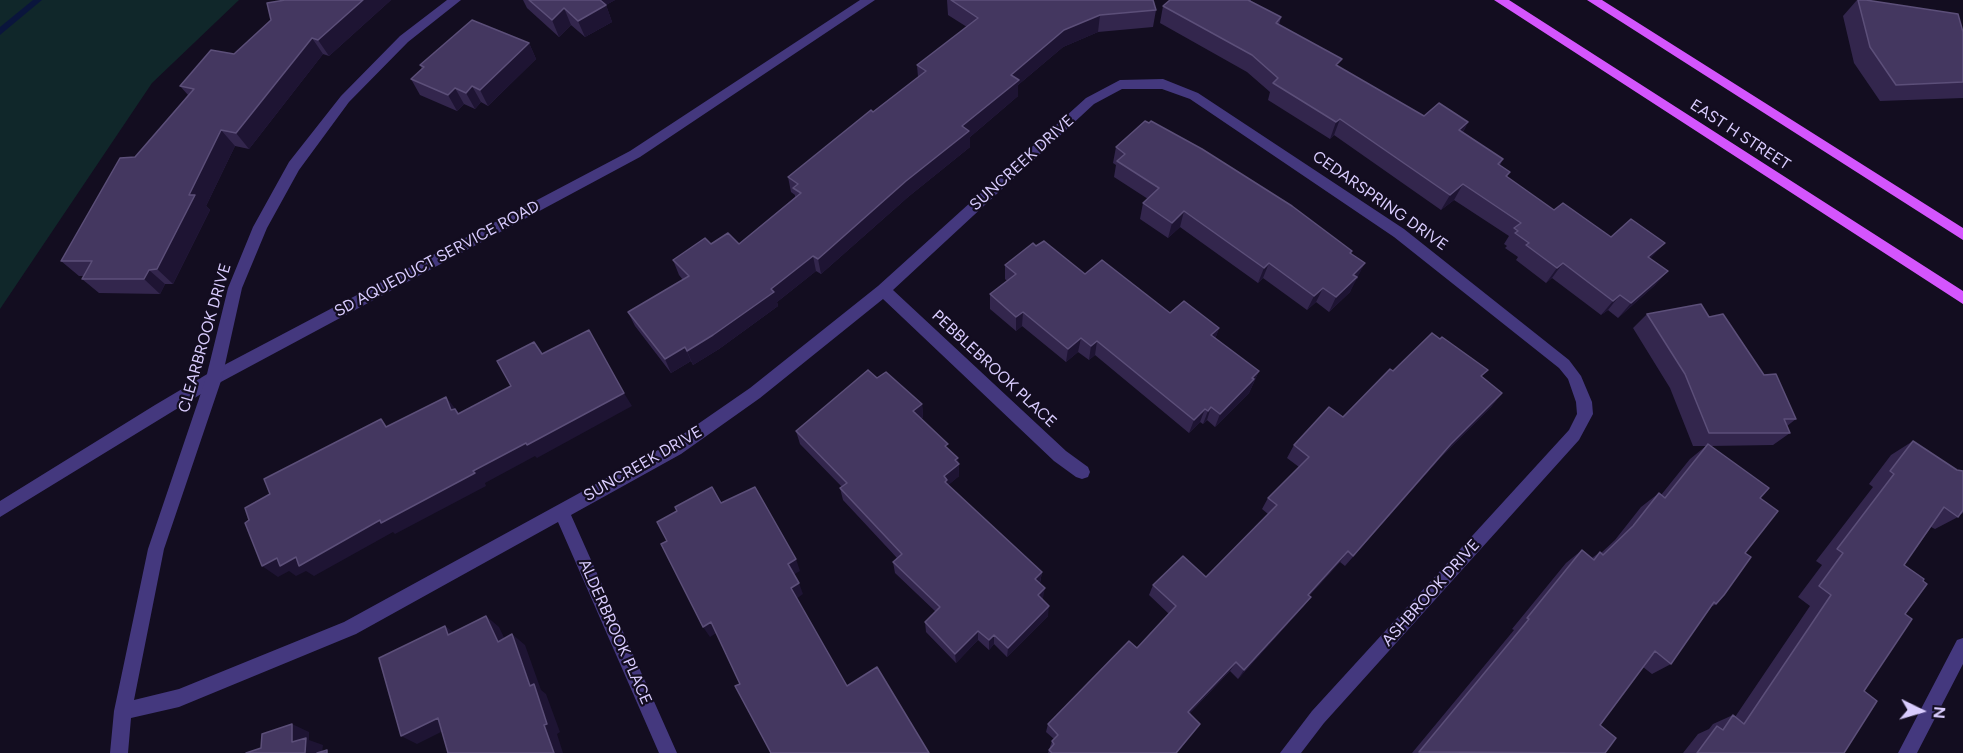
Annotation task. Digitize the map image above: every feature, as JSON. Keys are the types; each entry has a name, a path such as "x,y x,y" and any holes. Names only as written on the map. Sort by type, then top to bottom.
{"main road":[{"name":"EAST H STREET","path":"1500,0 1963,298"},
{"name":"EAST H STREET","path":"1593,0 1963,235"}],"street":[{"name":"CLEARBROOK DRIVE","path":"119,753 123,711 156,549 214,378 235,288 260,227 294,166 333,113 374,68 420,26 455,0"},
{"name":"SD AQUEDUCT SERVICE ROAD","path":"0,510 214,378 635,154 869,0"},
{"name":"CEDARSPRING DRIVE","path":"1090,101 1120,85 1163,84 1194,96 1398,233 1564,364 1574,376 1584,402 1585,414 1575,435"},
{"name":"SUNCREEK DRIVE","path":"123,711 179,698 350,628 675,449 755,393 883,290 1090,101"},
{"name":"PEBBLEBROOK PLACE","path":"883,290 1060,456 1082,472"},
{"name":"ASHBROOK DRIVE","path":"1290,753 1318,717 1575,435"},
{"name":"ALDERBROOK PLACE","path":"561,511 668,753"},
{"path":"1907,753 1963,646"}],"green space":[{"path":"0,0 239,0 152,83 0,309"}],"building":[{"path":"285,0 363,0 318,40 312,38 236,133 221,130 189,195 195,195 157,269 149,270 144,279 82,279 92,261 61,261 120,158 135,157 194,89 180,86 211,50 234,54 271,20 267,3"},
{"path":"529,0 600,0 606,5 578,21 564,8 552,20"},
{"path":"951,0 1153,0 1156,10 1100,15 1064,30 1011,75 1019,80 962,126 969,131 906,181 818,259 813,256 771,289 774,292 713,335 687,351 685,347 665,359 628,312 689,276 673,260 705,238 711,244 728,233 739,244 801,193 793,188 798,184 788,177 871,110 873,112 926,71 917,65 978,18"},
{"path":"1170,0 1248,0 1281,17 1276,23 1342,59 1336,65 1424,116 1439,103 1468,122 1459,130 1503,159 1498,164 1510,172 1506,176 1554,210 1563,203 1611,237 1631,219 1665,243 1648,257 1668,271 1631,303 1620,295 1613,301 1563,263 1557,268 1526,245 1529,243 1515,233 1518,231 1514,228 1521,223 1463,184 1450,195 1340,119 1336,122 1273,83 1278,78 1252,55 1163,6"},
{"path":"1858,0 1958,14 1963,32 1963,82 1896,85 1870,47"},
{"path":"472,20 529,43 480,90 472,86 466,93 455,88 448,95 411,79 424,67 420,65"},
{"path":"1145,121 1149,123 1151,121 1202,149 1292,206 1365,263 1353,275 1357,277 1336,297 1323,288 1314,296 1269,263 1264,268 1184,211 1172,223 1143,203 1159,188 1117,161 1125,154 1116,147"},
{"path":"1044,241 1085,274 1102,260 1170,313 1184,301 1219,328 1211,335 1259,371 1252,378 1254,379 1220,414 1211,407 1208,411 1205,409 1194,420 1097,341 1091,346 1081,338 1068,349 1023,312 1016,317 990,294 1016,274 1005,265 1033,243 1036,246"},
{"path":"1701,304 1709,317 1723,314 1764,375 1776,374 1796,419 1784,419 1790,433 1709,433 1685,374 1647,314"},
{"path":"589,330 624,393 473,471 475,473 381,523 380,520 299,566 296,557 280,566 277,558 262,566 245,523 249,520 245,508 270,494 264,479 381,419 386,427 446,397 451,410 455,409 458,414 511,386 497,361 534,342 542,354"},
{"path":"1432,333 1440,339 1442,337 1488,370 1481,376 1502,393 1451,444 1353,556 1348,551 1308,595 1311,597 1244,670 1236,662 1188,712 1200,724 1176,753 1052,753 1049,750 1054,744 1052,741 1058,735 1048,724 1129,641 1137,648 1176,606 1153,585 1183,556 1206,577 1277,505 1268,498 1309,457 1294,445 1329,407 1343,417 1390,369 1393,371"},
{"path":"868,370 877,378 886,372 922,404 913,411 948,444 945,446 958,458 955,460 959,464 944,476 947,480 945,482 1042,572 1035,579 1045,588 1038,595 1049,606 1008,648 994,635 989,640 978,631 955,654 925,622 940,607 893,562 902,554 840,488 847,483 796,431"},
{"path":"1913,441 1957,470 1963,471 1963,510 1958,517 1944,507 1904,565 1924,579 1923,581 1927,584 1905,614 1912,619 1864,691 1877,701 1844,753 1697,753 1717,726 1723,730 1733,715 1744,724 1831,595 1819,586 1843,553 1837,549 1894,474 1890,471"},
{"path":"1708,444 1769,488 1760,498 1778,511 1745,553 1751,557 1724,595 1716,604 1714,602 1671,664 1655,651 1600,725 1616,738 1605,753 1419,752 1529,619 1527,618 1582,550 1594,560 1600,552 1603,555 1633,526 1659,493 1665,498"},
{"path":"712,487 721,503 755,487 796,559 788,564 799,583 791,588 847,686 877,667 929,753 771,753 735,686 740,684 711,622 703,627 661,544 667,541 657,522 677,511 675,507"},
{"path":"486,616 498,642 512,634 530,686 534,684 547,724 544,725 554,753 448,753 438,718 401,736 379,658 445,626 448,635"},
{"path":"292,724 292,742 306,738 305,753 246,753 261,748 262,734"}],"waterway":[{"path":"0,32 38,0"}]}
